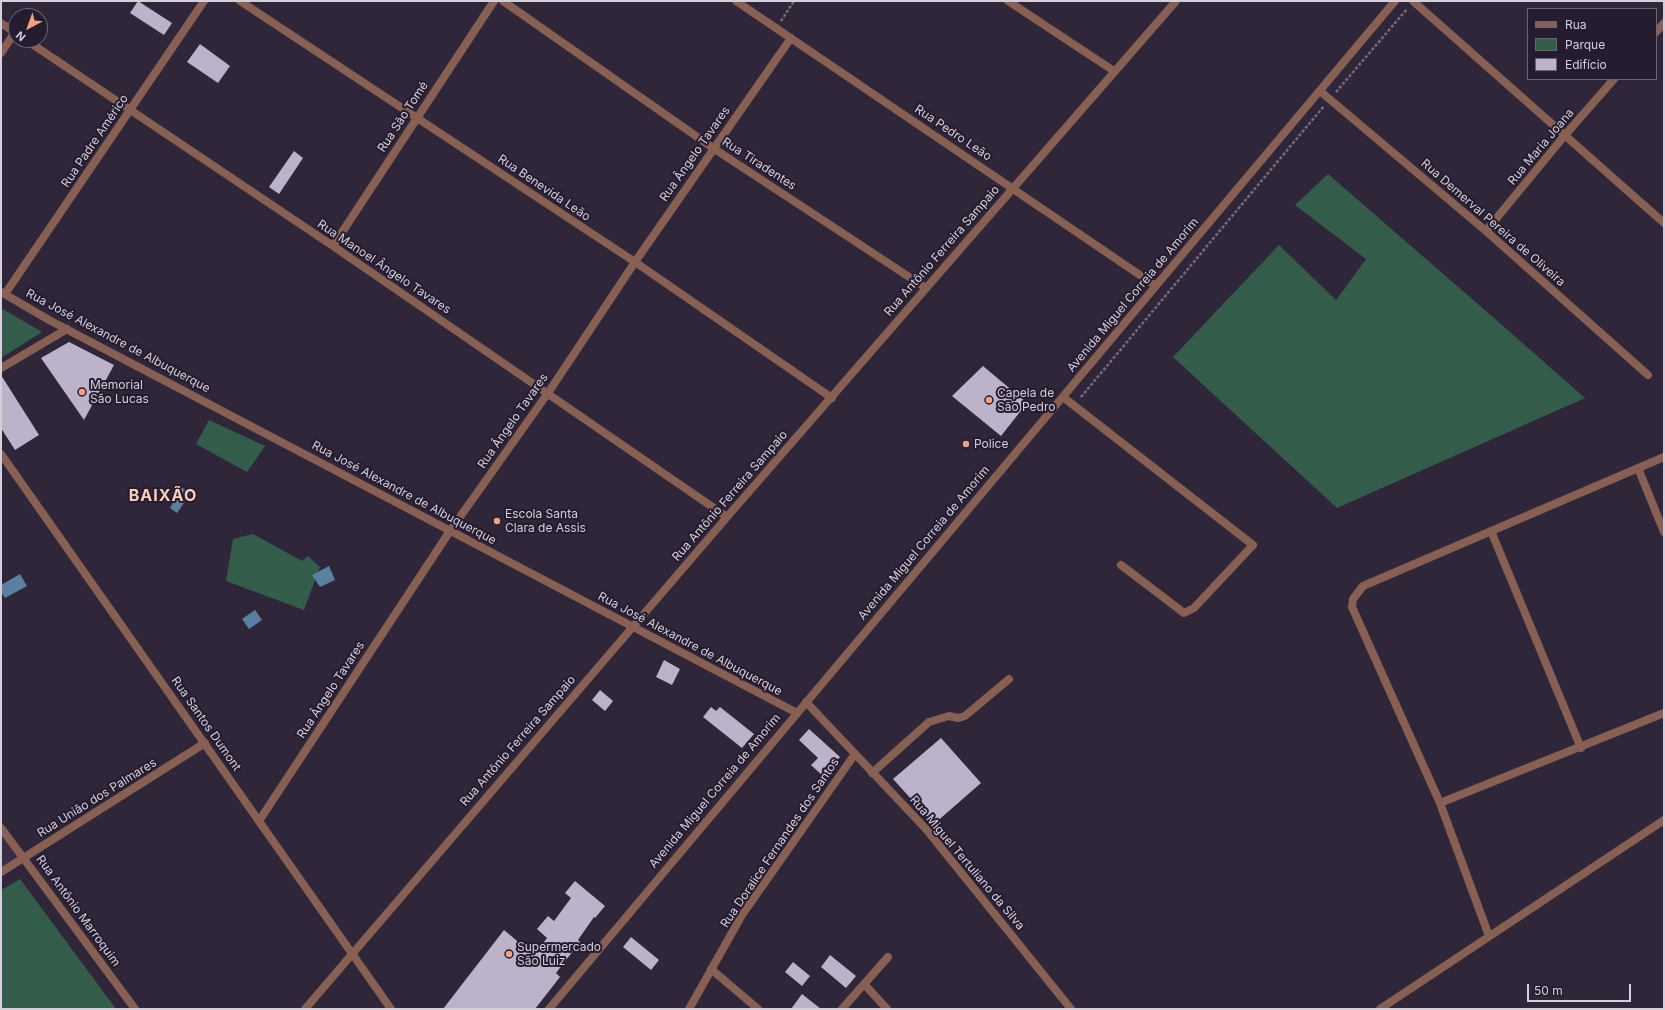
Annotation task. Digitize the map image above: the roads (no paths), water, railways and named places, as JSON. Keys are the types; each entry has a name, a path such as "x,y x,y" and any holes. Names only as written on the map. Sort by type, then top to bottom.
{"street":[{"name":"Rua Padre Américo","path":"3,293 204,1"},
{"name":"Rua Benevida Leão","path":"240,1 635,262 832,398"},
{"name":"Rua São Tomé","path":"333,246 416,117 494,1"},
{"name":"Rua Tiradentes","path":"503,1 713,148 926,288"},
{"name":"Rua Pedro Leão","path":"736,1 1156,286"},
{"path":"1008,1 1114,71"},
{"name":"Rua Antônio Ferreira Sampaio","path":"305,1009 632,626 1176,1"},
{"name":"Avenida Miguel Correia de Amorim","path":"549,1009 1394,1"},
{"path":"1413,1 1663,222"},
{"path":"1657,31 1664,23"},
{"name":"Rua Ângelo Tavares","path":"259,821 450,531 548,393 635,262 790,38"},
{"path":"1,53 8,43"},
{"name":"Rua Manoel Ângelo Tavares","path":"38,48 333,246 727,517"},
{"name":"Rua Maria Joana","path":"1486,231 1565,135 1613,80"},
{"name":"Rua Demerval Pereira de Oliveira","path":"1320,91 1486,231 1648,375"},
{"name":"Rua José Alexandre de Albuquerque","path":"3,293 450,531 797,713"},
{"path":"1,368 67,328"},
{"path":"1063,397 1253,545 1194,608 1184,613 1121,565"},
{"name":"Rua Santos Dumont","path":"1,454 206,743 351,954 391,1009"},
{"path":"1489,936 1440,803 1352,607 1353,599 1363,586 1664,457"},
{"path":"1638,468 1664,532"},
{"path":"1491,531 1581,748"},
{"path":"872,773 929,722 949,716 958,718 964,716 1009,679"},
{"name":"Rua Miguel Tertuliano da Silva","path":"806,702 926,829 1071,1009"},
{"path":"1440,803 1581,748 1664,713"},
{"name":"Rua União dos Palmares","path":"1,872 206,743"},
{"name":"Rua Doralice Fernandes dos Santos","path":"689,1009 742,915 855,754"},
{"path":"1380,1009 1664,820"},
{"name":"Rua Antônio Marroquim","path":"1,828 135,1009"},
{"path":"842,1009 865,985 888,957"},
{"path":"711,969 758,1009"},
{"path":"865,985 886,1009"}],"water":[{"path":"181,487 191,493 177,513 170,508"},
{"path":"329,566 335,580 320,587 312,575"},
{"path":"20,574 27,586 5,598 1,592 1,585"},
{"path":"255,610 262,620 249,629 242,619"}],"place":[{"name":"Memorial São Lucas","path":"82,392"},
{"name":"Capela de São Pedro","path":"989,400"},
{"name":"Police","path":"966,444"},
{"name":"Escola Santa Clara de Assis","path":"497,521"},
{"name":"Supermercado São Luiz","path":"509,954"}],"district":[{"name":"BAIXÃO","path":"163,496"}]}
